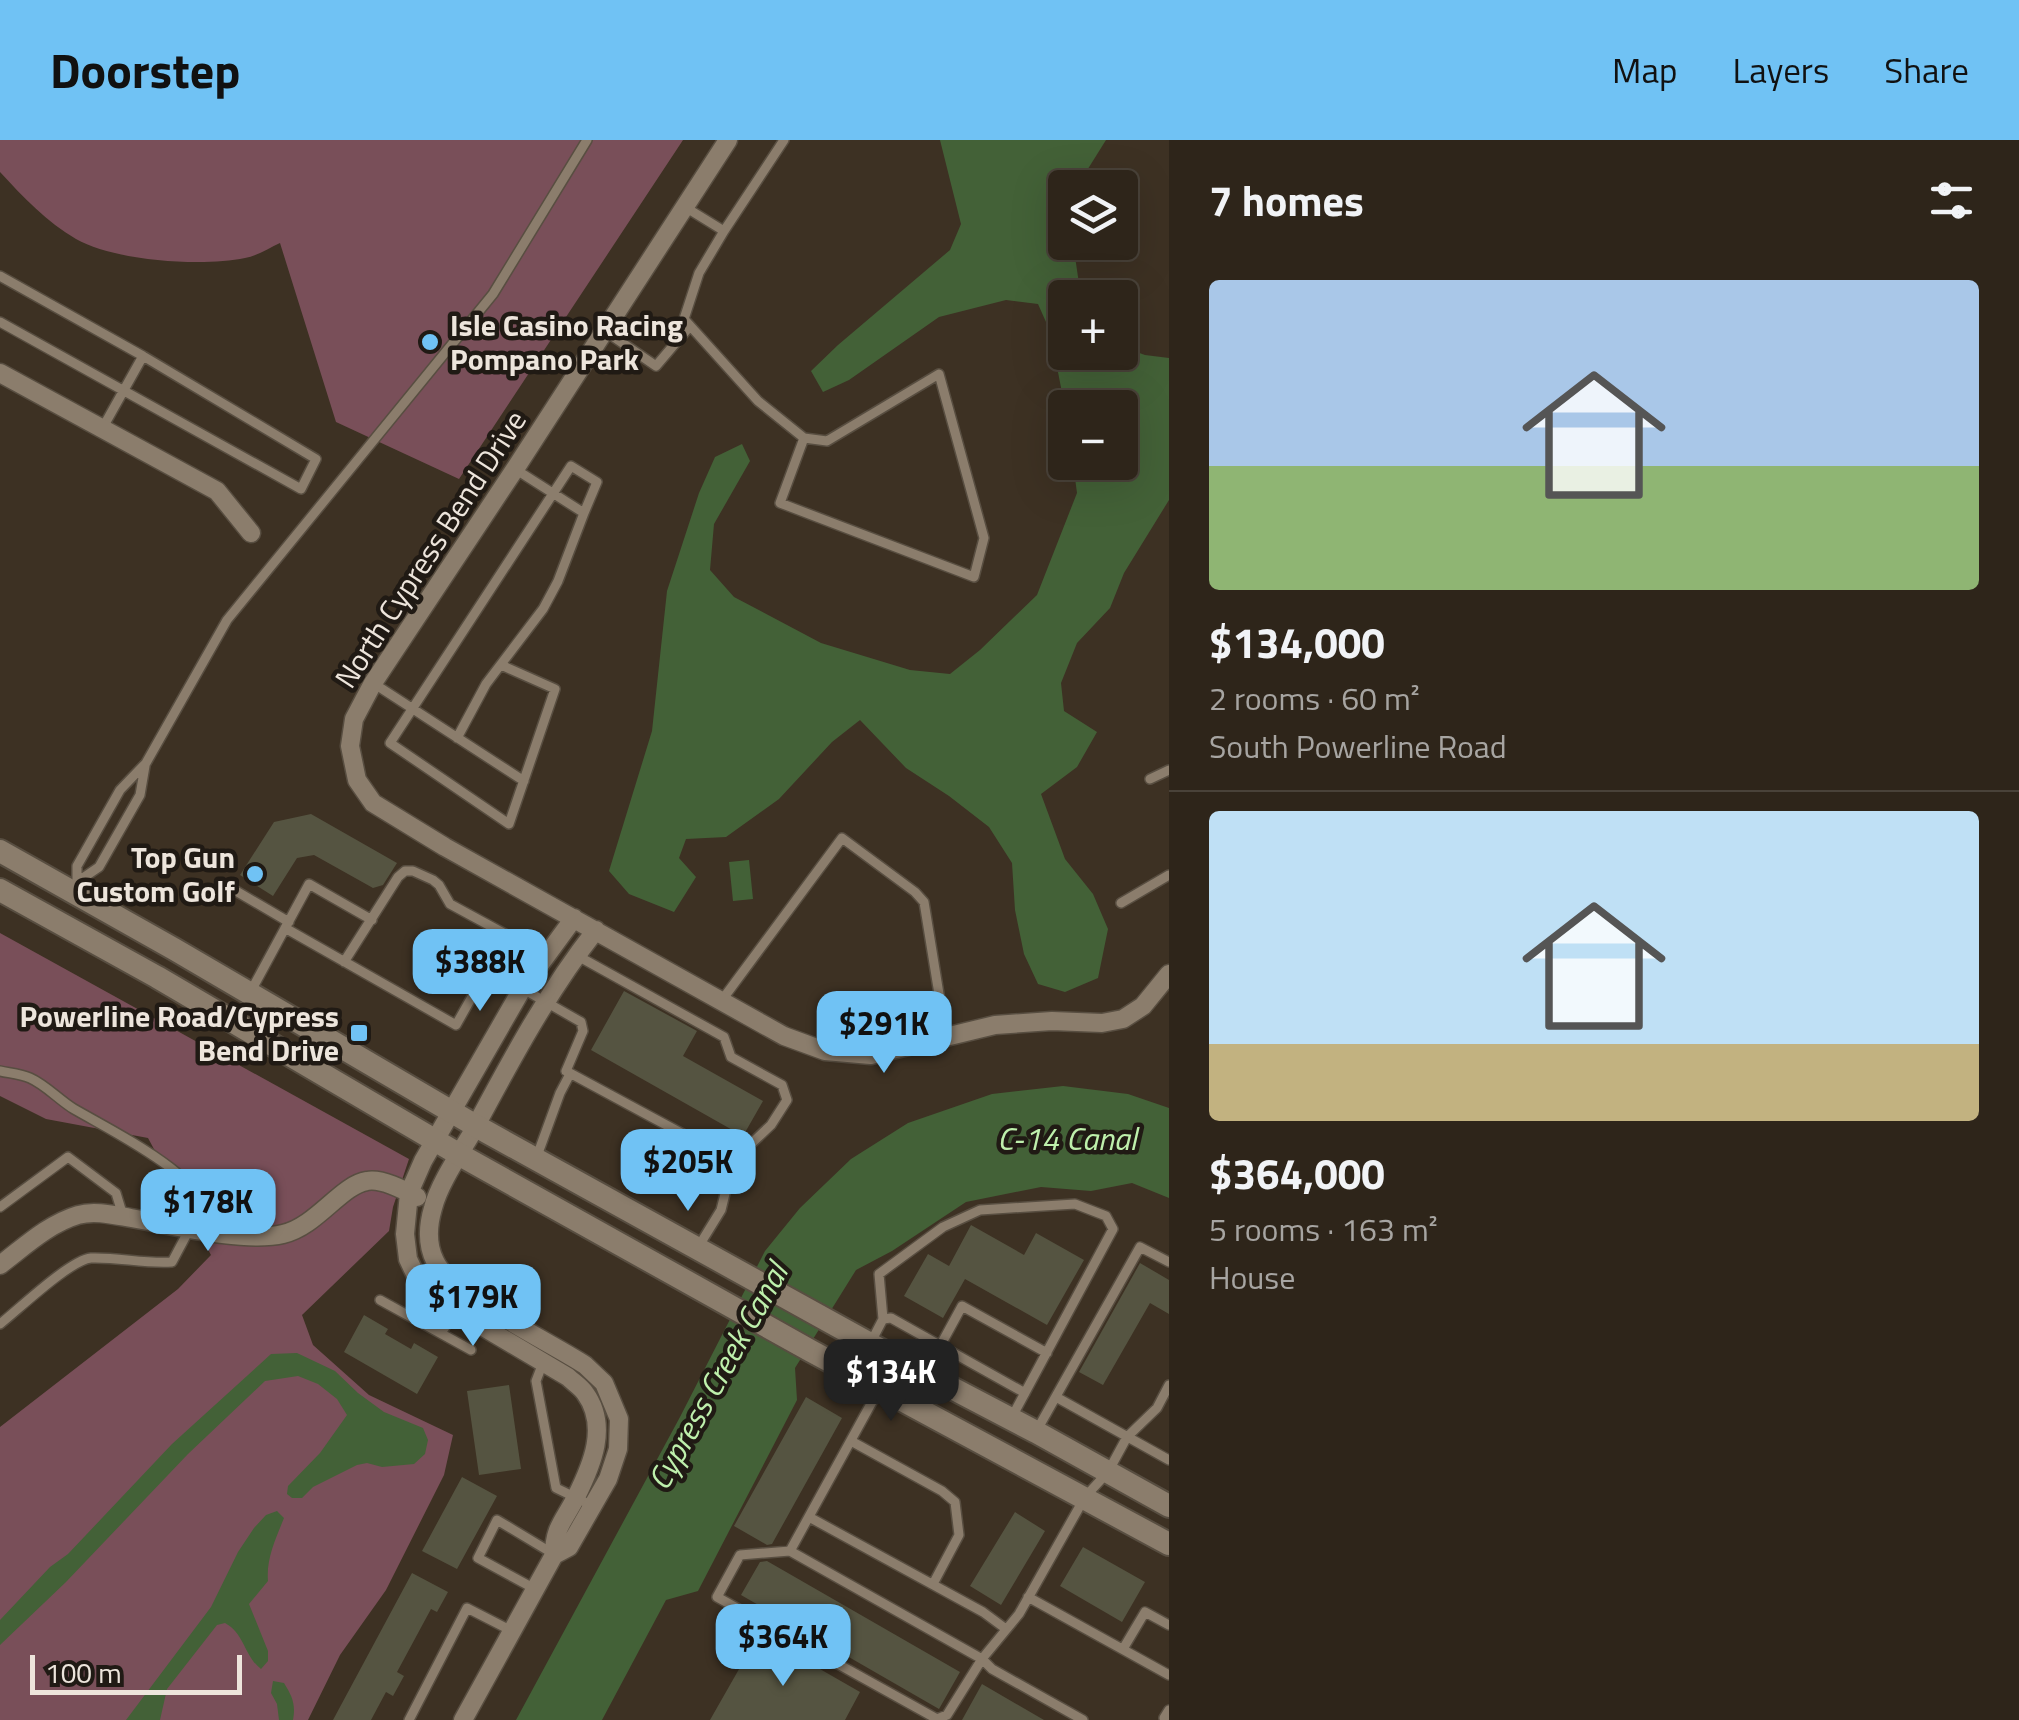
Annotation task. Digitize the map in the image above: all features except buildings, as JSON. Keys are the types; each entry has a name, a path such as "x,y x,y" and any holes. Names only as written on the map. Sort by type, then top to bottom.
{"main road":[{"path":"0,850 74,886 476,1126 1169,1506"},
{"path":"0,890 174,986 460,1155 1169,1544"}],"street":[{"name":"North Cypress Bend Drive","path":"728,140 372,683 354,719 350,746 357,780 373,804 445,848 784,1036 825,1051 871,1055 995,1025 1123,1018 1143,1006 1169,974"},
{"path":"0,374 217,491 251,533"},
{"path":"54,920 74,886"},
{"path":"574,918 522,989 450,1111 409,1193 405,1234 408,1259 418,1280 436,1299 568,1377 586,1394 598,1431 584,1502"},
{"path":"462,1720 554,1555 554,1535 608,1478 618,1449 619,1419 604,1383 585,1365 451,1283 435,1261 428,1235 433,1206 460,1155 545,1003 596,930"},
{"path":"0,1265 55,1224 82,1214 123,1216 241,1236 284,1234 314,1220 352,1186 370,1180 433,1206"}],"lane":[{"path":"74,886 77,866 120,790 146,763 226,620 493,294 587,140"},
{"path":"784,140 699,272 684,319 758,401 804,438 827,441 940,374 984,538 974,577 780,503 804,438"},
{"path":"685,207 724,231"},
{"path":"0,276 316,459 301,489 0,322"},
{"path":"604,332 656,366 690,326"},
{"path":"102,429 143,356"},
{"path":"457,738 486,684 543,609 558,581 597,482 571,466 390,743 510,824 555,688 501,665"},
{"path":"515,470 584,514"},
{"path":"372,683 524,782"},
{"path":"74,886 99,867 140,795 146,763"},
{"path":"1150,778 1169,770"},
{"path":"721,1000 842,838 924,902 946,1037"},
{"path":"224,884 344,962 456,1025 507,935 450,904 433,880 404,871 344,962"},
{"path":"1122,903 1169,874"},
{"path":"250,993 309,884 372,920"},
{"path":"576,956 724,1037 731,1056 782,1086 787,1100 771,1125 733,1160 720,1210 698,1249"},
{"path":"488,969 581,1022 583,1032 566,1072 733,1160"},
{"path":"0,1071 30,1077 179,1173 217,1213 226,1233"},
{"path":"536,1158 570,1074"},
{"path":"0,1207 68,1157 116,1193 123,1216"},
{"path":"870,1344 883,1319 880,1274 943,1226 980,1210 1074,1204 1106,1216 1113,1228 1011,1419"},
{"path":"0,1324 69,1267 87,1258 172,1262 190,1228"},
{"path":"1036,1432 1140,1247 1169,1262"},
{"path":"441,1333 467,1294"},
{"path":"380,1300 471,1350"},
{"path":"925,1374 962,1306 1046,1353"},
{"path":"883,1319 891,1318 1026,1393"},
{"path":"553,1345 536,1382 556,1488 584,1502"},
{"path":"1083,1720 992,1669 982,1659 790,1550 740,1555 717,1597 938,1719 947,1715 982,1659 1019,1614 1085,1497 1108,1472 1128,1437 1157,1408 1169,1385"},
{"path":"790,1550 880,1388"},
{"path":"1056,1398 1169,1460"},
{"path":"851,1441 942,1491 954,1502 960,1535 933,1584"},
{"path":"809,1517 983,1612 1006,1629"},
{"path":"536,1589 478,1558 498,1520 554,1555"},
{"path":"1028,1598 1169,1674"},
{"path":"409,1720 468,1608 512,1630"},
{"path":"1123,1648 1145,1612 1169,1625"},
{"path":"1167,1720 1164,1718 1169,1710"}],"shaded area":[{"name":"Isle Casino Racing Pompano Park","path":"0,140 683,140 459,479 336,422 280,243 249,257 206,262 135,257 93,247 55,225 0,172"},
{"path":"0,933 409,1159 389,1231 302,1315 313,1345 369,1395 453,1435 444,1475 386,1590 340,1655 308,1720 0,1720 0,1427 178,1289 211,1255 148,1138 46,1119 0,1096"}],"water":[{"path":"940,140 1106,140 1087,170 1048,170 1048,260 1076,260 1078,280 1048,280 1048,326 1038,304 1006,300 939,317 849,380 823,392 811,371 950,250 961,224"},
{"path":"1138,352 1169,358 1169,500 1124,573 1110,608 1077,643 1061,683 1064,711 1097,732 1077,767 1041,794 1065,859 1093,894 1108,929 1098,978 1065,992 1038,984 1024,954 1015,910 1012,863 989,827 906,768 860,720 832,742 779,799 726,837 686,839 679,858 696,877 674,912 629,894 609,871 652,731 667,591 715,457 742,444 750,461 714,524 710,570 734,597 821,643 910,670 950,674 1037,595 1077,493 1075,480 1138,480 1138,390 1061,390 1058,370 1138,370"},
{"path":"749,860 753,899 733,901 729,862"},
{"name":"C-14 Canal","path":"1063,1086 1128,1094 1169,1108 1169,1198 1132,1183 1091,1191 1041,1187 966,1202 856,1270 795,1368 797,1400 698,1591 666,1600 602,1720 516,1720 765,1251 800,1208 851,1159 908,1123 992,1094"},
{"path":"297,1353 335,1371 384,1412 423,1428 428,1440 425,1454 414,1464 357,1465 313,1487 302,1498 292,1498 287,1494 288,1486 320,1453 347,1415 337,1399 318,1384 298,1376 265,1381 0,1645 0,1620 172,1444 271,1354"},
{"path":"277,1511 284,1518 270,1557 268,1581 249,1604 268,1651 268,1661 261,1669 232,1628 225,1623 217,1625 167,1689 160,1720 126,1720 211,1607 254,1528 266,1515"},
{"path":"273,1681 284,1683 289,1692 294,1705 293,1720 279,1720 271,1693"}],"place":[{"name":"Isle Casino Racing Pompano Park","path":"430,342"},
{"name":"Top Gun Custom Golf","path":"255,874"},
{"name":"Powerline Road/Cypress Bend Drive","path":"359,1033"}],"water label":[{"name":"Cypress Creek Canal","path":"717,1376"}]}
